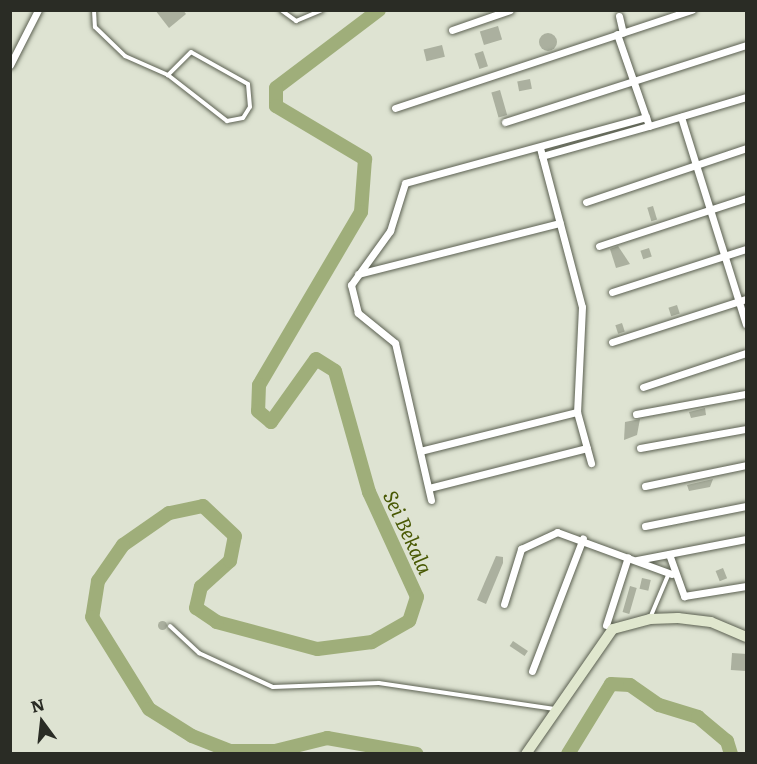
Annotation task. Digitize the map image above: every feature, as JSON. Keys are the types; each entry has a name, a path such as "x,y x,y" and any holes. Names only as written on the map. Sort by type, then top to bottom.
{"main road":[{"path":"527,752 601,639 613,629 650,619 711,622 747,637"}],"street":[{"path":"10,65 38,10"},
{"path":"452,30 510,10"},
{"path":"395,108 692,10"},
{"path":"618,16 620,33 649,126"},
{"path":"505,122 747,45"},
{"path":"542,156 747,97"},
{"path":"431,500 395,343 358,314 351,285 390,231 405,183 540,148 646,117"},
{"path":"681,117 726,256 743,300 747,324"},
{"path":"623,123 626,132"},
{"path":"540,148 582,307 577,412 591,463"},
{"path":"586,202 747,148"},
{"path":"599,246 747,198"},
{"path":"358,274 560,223"},
{"path":"612,292 747,249"},
{"path":"612,342 743,300"},
{"path":"643,387 747,353"},
{"path":"636,414 746,396"},
{"path":"420,451 577,412"},
{"path":"640,448 747,429"},
{"path":"429,488 587,448"},
{"path":"645,486 747,465"},
{"path":"645,526 747,506"},
{"path":"504,604 522,549 557,532 583,538 671,573"},
{"path":"532,671 583,538"},
{"path":"637,560 747,539"},
{"path":"669,554 671,573 688,597 747,586"},
{"path":"606,625 628,556"}],"lane":[{"path":"94,10 95,27 125,56 168,75 227,121 243,118 250,107 248,84 191,52 168,75"},
{"path":"281,10 296,21 322,10"},
{"path":"650,619 671,573"},
{"path":"170,626 200,653 256,684 305,688 379,683 557,709"}],"building":[{"path":"155,10 183,10 186,14 169,28"},
{"path":"498,26 502,39 484,45 480,32"},
{"path":"548,33 554,36 557,42 554,48 548,51 542,48 539,42 542,36"},
{"path":"442,45 445,57 426,61 424,50"},
{"path":"483,51 488,66 479,69 474,54"},
{"path":"530,79 532,89 519,91 517,81"},
{"path":"500,90 507,115 499,117 491,92"},
{"path":"653,206 657,219 651,221 647,208"},
{"path":"618,246 630,264 616,268 610,249"},
{"path":"649,248 652,257 643,259 640,251"},
{"path":"677,305 680,314 671,316 668,308"},
{"path":"622,323 625,332 618,334 615,325"},
{"path":"705,408 706,415 691,418 689,412"},
{"path":"640,419 637,435 624,440 625,422"},
{"path":"713,479 710,487 689,491 687,485"},
{"path":"496,556 503,557 503,563 486,604 477,600"},
{"path":"723,568 727,578 720,581 716,571"},
{"path":"642,578 651,580 648,591 640,589"},
{"path":"630,586 637,588 629,614 623,612"},
{"path":"162,620 167,625 162,630 157,625"},
{"path":"513,641 528,651 525,656 510,646"},
{"path":"732,653 746,654 746,671 731,670"}],"waterway":[{"name":"Sei Bekala","path":"379,10 276,88 276,106 365,159 361,212 259,385 258,411 271,422 316,359 335,371 369,492 417,597 409,621 372,642 317,649 217,622 196,608 201,587 230,561 235,536 203,506 169,513 123,545 98,581 92,617 149,709 192,736 230,751 275,751 327,738 417,754"},
{"name":"Sei Bekala","path":"568,754 611,684 630,685 659,705 698,717 727,741 731,754"}]}
